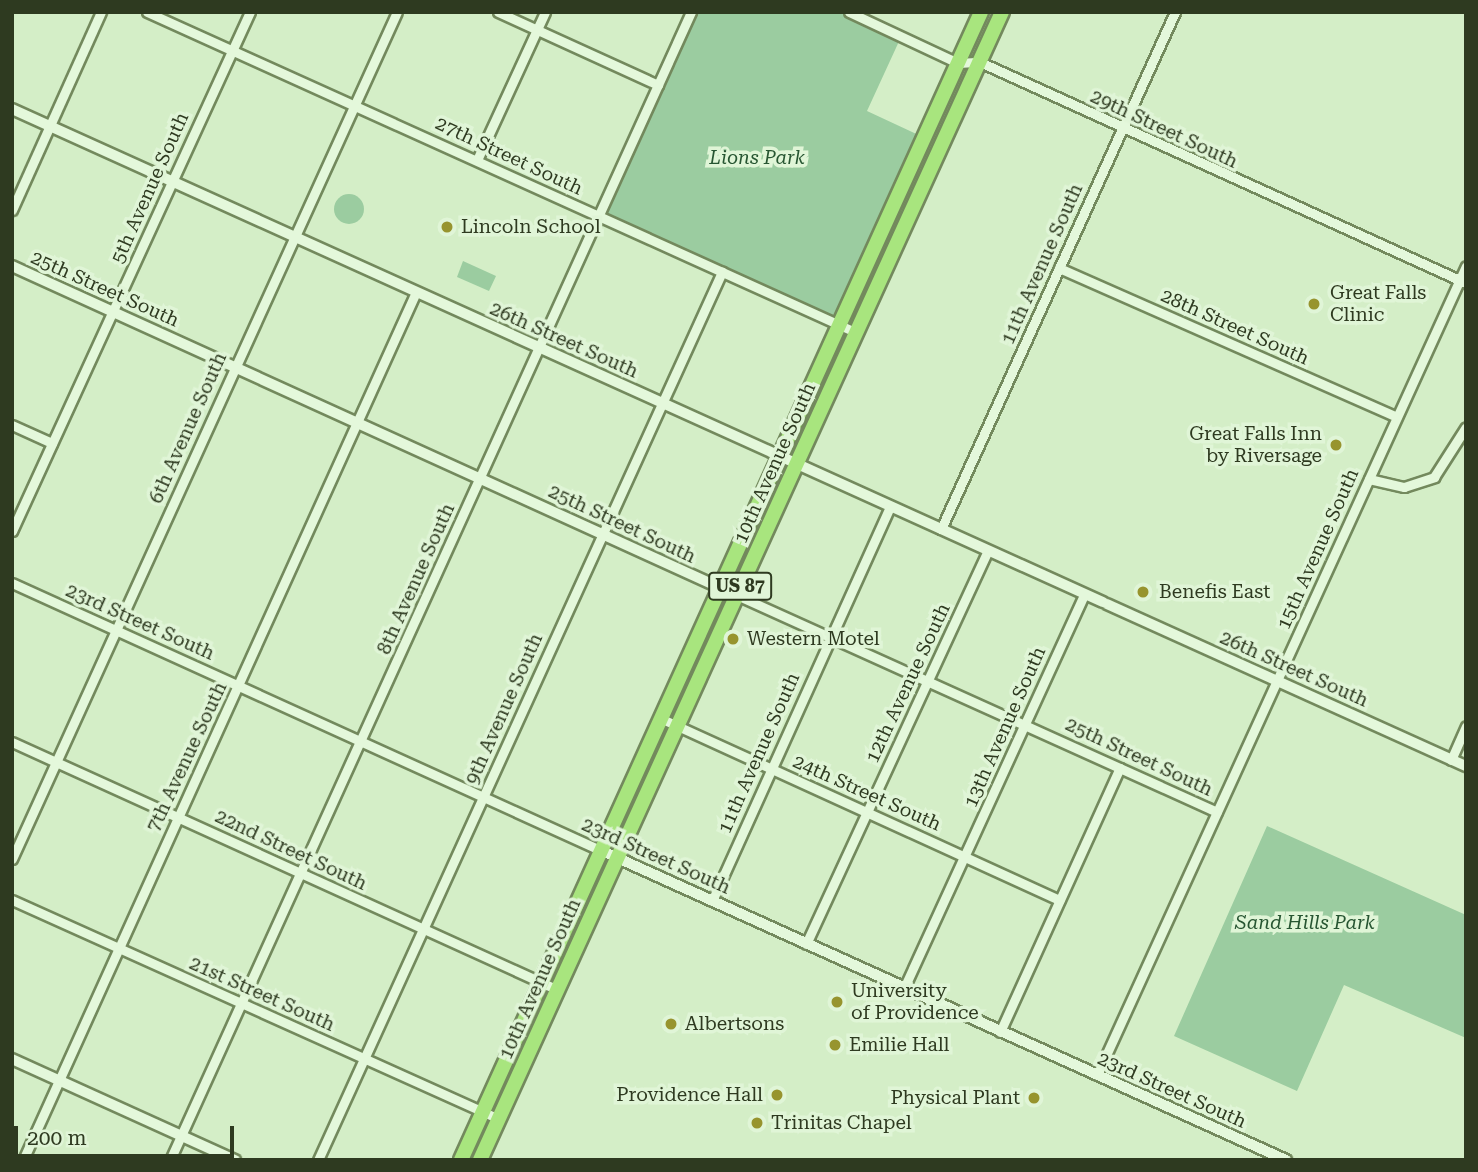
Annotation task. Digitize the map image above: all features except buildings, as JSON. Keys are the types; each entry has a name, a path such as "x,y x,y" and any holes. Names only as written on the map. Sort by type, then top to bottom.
{"highway":[{"name":"10th Avenue South","path":"461,1160 982,12"},
{"name":"10th Avenue South","path":"480,1160 675,725 1002,12"}],"street":[{"path":"12,210 100,12"},
{"name":"27th Street South","path":"147,12 855,332"},
{"name":"5th Avenue South","path":"12,531 250,12"},
{"name":"6th Avenue South","path":"12,859 397,12"},
{"path":"498,12 658,85"},
{"path":"477,160 545,12"},
{"name":"8th Avenue South","path":"170,1160 691,12"},
{"name":"29th Street South","path":"849,12 958,63 980,62 1122,130 1463,282"},
{"name":"11th Avenue South","path":"941,529 1175,12"},
{"name":"26th Street South","path":"12,109 1466,766"},
{"name":"25th Street South","path":"12,266 1217,812"},
{"name":"15th Avenue South","path":"1097,1075 1397,417 1463,282 1466,266"},
{"name":"28th Street South","path":"1059,268 1397,417"},
{"name":"9th Avenue South","path":"318,1160 722,272"},
{"name":"7th Avenue South","path":"23,1160 416,292"},
{"path":"12,425 52,443"},
{"path":"1369,479 1404,486 1434,477 1466,428"},
{"name":"11th Avenue South","path":"712,901 890,506"},
{"name":"12th Avenue South","path":"806,944 988,550"},
{"name":"23rd Street South","path":"12,583 1286,1160"},
{"name":"13th Avenue South","path":"904,988 1084,594"},
{"name":"24th Street South","path":"660,718 1060,900"},
{"path":"1451,760 1466,726"},
{"name":"22nd Street South","path":"12,742 556,989"},
{"path":"1000,1032 1121,768"},
{"name":"21st Street South","path":"12,900 499,1119"},
{"path":"12,1059 235,1160"}],"green space":[{"name":"Lions Park","path":"692,12 848,12 901,37 867,111 925,138 840,326 599,217"},
{"path":"349,194 359,199 364,209 359,219 349,224 339,219 334,209 339,199"},
{"path":"463,261 496,276 489,291 457,277"},
{"name":"Sand Hills Park","path":"1267,826 1466,915 1466,1038 1344,985 1297,1091 1174,1036"}],"place":[{"name":"Lincoln School","path":"447,227"},
{"name":"Great Falls Clinic","path":"1314,304"},
{"name":"Great Falls Inn by Riversage","path":"1336,445"},
{"name":"Benefis East","path":"1143,592"},
{"name":"Western Motel","path":"733,639"},
{"name":"University of Providence","path":"837,1002"},
{"name":"Albertsons","path":"671,1024"},
{"name":"Emilie Hall","path":"835,1045"},
{"name":"Providence Hall","path":"777,1095"},
{"name":"Physical Plant","path":"1034,1098"},
{"name":"Trinitas Chapel","path":"757,1123"}]}
